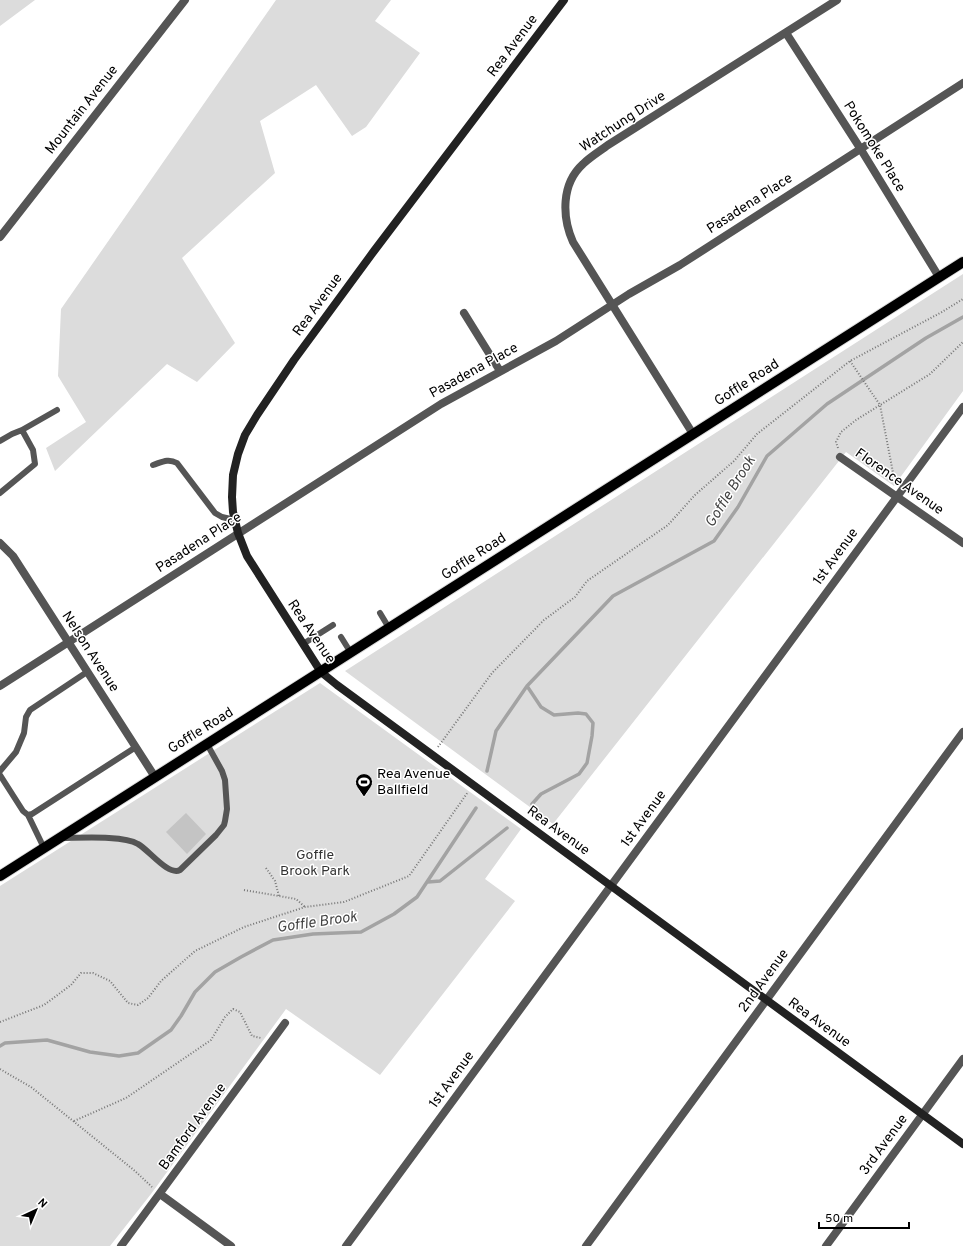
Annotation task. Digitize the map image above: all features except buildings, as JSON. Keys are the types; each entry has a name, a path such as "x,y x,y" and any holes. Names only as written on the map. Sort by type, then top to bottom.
{"main road":[{"name":"Goffle Road","path":"0,876 963,262"}],"street":[{"name":"Mountain Avenue","path":"0,237 185,0"},
{"name":"Rea Avenue","path":"564,0 374,250 294,360 257,415 245,435 238,454 234,475 232,497 238,533 247,556 321,672 963,1144"},
{"name":"Watchung Drive","path":"693,434 581,256 569,232 566,221 565,204 570,184 582,164 608,145 837,0"},
{"name":"Pokomoke Place","path":"786,32 860,148 939,277"},
{"name":"Pasadena Place","path":"0,686 441,404 556,341 612,305 680,265 963,83"},
{"path":"464,314 500,371"},
{"name":"1st Avenue","path":"346,1246 963,407"},
{"name":"Florence Avenue","path":"840,457 963,543"},
{"name":"Nelson Avenue","path":"0,543 13,556 155,777"},
{"name":"2nd Avenue","path":"586,1246 963,732"},
{"name":"Bamford Avenue","path":"121,1246 285,1023"},
{"name":"3rd Avenue","path":"826,1246 963,1059"},
{"path":"160,1194 231,1246"}],"lane":[{"path":"0,442 57,410"},
{"path":"0,493 35,464 33,450 22,430"},
{"path":"153,465 166,460 172,460 177,463 214,513 222,517 235,520"},
{"path":"380,613 389,628"},
{"path":"303,644 333,625"},
{"path":"341,636 351,653"},
{"path":"0,771 16,752 24,733 26,717 30,710 87,672"},
{"path":"59,838 119,839 132,841 138,843 170,871 176,872 180,870 199,853 224,825 227,809 225,780 222,771 207,744"},
{"path":"28,815 32,814 136,748"},
{"path":"0,775 22,811 28,815 44,848"}],"path":[{"path":"432,755 492,673 544,620 575,597 588,581 668,525 695,496 734,460 757,434 850,361 963,299"},
{"path":"840,457 836,442 841,432 856,420 930,374 963,342"},
{"path":"850,361 880,405 897,496"},
{"path":"0,1022 44,1004 70,985 81,973 93,973 110,981 128,1003 138,1005 148,998 162,981 196,951 244,927 304,907 344,902 409,876 473,785"},
{"path":"266,868 275,881 279,896"},
{"path":"244,890 296,899 304,907"},
{"path":"74,1121 126,1098 211,1040 225,1017 233,1009 240,1012 252,1036 272,1041"},
{"path":"0,1069 31,1087 135,1171 160,1194"}],"green space":[{"path":"0,0 35,0 0,26"},
{"path":"276,0 391,0 375,21 420,53 366,127 352,136 316,85 260,121 275,173 182,258 235,343 197,382 167,364 55,471 46,448 86,422 58,376 61,309"},
{"path":"963,274 963,391 894,486 846,452 553,824 345,671"},
{"name":"Goffle Brook Park","path":"320,683 521,829 485,879 515,901 380,1075 286,1009 151,1194 110,1246 0,1246 0,886"}],"waterway":[{"name":"Goffle Brook","path":"487,771 496,731 527,686 613,596 714,541 738,507 767,456 827,404 926,338 963,317"},
{"name":"Goffle Brook","path":"527,686 541,707 554,715 578,713 586,714 593,723 587,763 579,774 541,794 532,804"},
{"name":"Goffle Brook","path":"0,1046 5,1043 47,1040 90,1052 119,1056 138,1053 171,1030 195,992 215,972 241,957 273,940 313,934 361,932 394,914 417,897 476,808"},
{"name":"Goffle Brook","path":"428,882 440,881 507,828"}],"place":[{"name":"Rea Avenue Ballfield","path":"364,797"}]}
